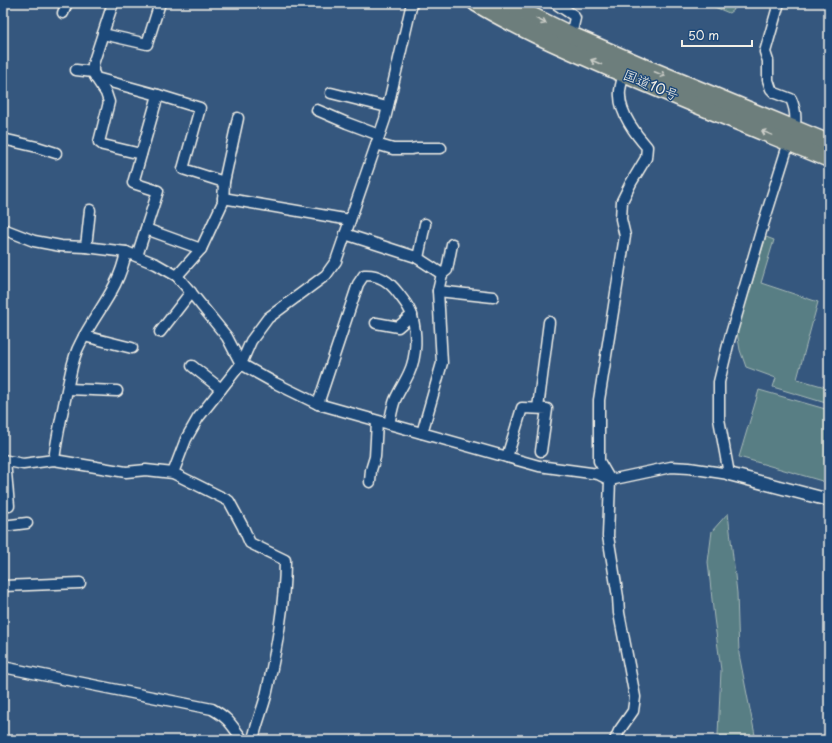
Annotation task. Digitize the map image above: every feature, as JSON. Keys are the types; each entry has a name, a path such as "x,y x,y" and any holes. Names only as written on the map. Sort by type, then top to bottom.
{"highway":[{"name":"国道10号","path":"476,3 535,35 624,75 792,136 829,143"},
{"name":"国道10号","path":"506,3 571,35 792,136 829,159"}],"street":[{"path":"63,13 67,3"},
{"path":"113,3 92,64 95,75 106,93 109,102 99,142 103,145 141,154"},
{"path":"103,34 147,44 160,3"},
{"path":"173,473 186,439 198,418 241,364 251,341 268,318 326,275 336,261 378,140 412,3"},
{"path":"555,3 574,15 575,18 571,35"},
{"path":"730,474 719,419 719,382 729,341 755,251 792,136 796,113 791,99 775,93 771,89 768,80 768,61 765,52 779,3"},
{"path":"76,70 200,108 183,169 224,182"},
{"path":"615,740 619,731 633,711 635,697 619,613 618,597 608,536 610,480 599,461 599,400 625,236 621,219 622,202 646,158 647,147 640,139 622,109 620,95 624,75"},
{"path":"331,93 387,107"},
{"path":"136,256 158,191 133,183 158,95"},
{"path":"318,110 347,123 393,149 441,148"},
{"path":"177,276 201,249 223,202 224,182 238,118"},
{"path":"3,139 56,153"},
{"path":"223,198 350,220"},
{"path":"86,247 90,210"},
{"path":"418,258 425,224"},
{"path":"3,229 34,241 61,246 86,247 126,252 156,264 177,276 191,292 227,337 241,364 318,404 377,422 389,424 539,466 598,474 610,480 671,467 689,468 730,474 829,500"},
{"path":"146,229 201,249"},
{"path":"345,234 418,258 442,274"},
{"path":"422,433 442,363 438,291 442,274 447,270 452,244"},
{"path":"54,460 56,441 77,352 84,336 116,284 123,267 126,252"},
{"path":"318,404 358,284 364,276 370,275 384,278 406,303 412,315 415,338 415,355 410,372 395,399 389,424"},
{"path":"438,291 493,297"},
{"path":"160,332 191,292"},
{"path":"376,323 398,327 412,315"},
{"path":"538,408 549,322"},
{"path":"84,336 132,348"},
{"path":"192,366 220,389"},
{"path":"68,389 117,391"},
{"path":"507,457 522,408 547,408 542,451"},
{"path":"370,482 371,470 375,457 377,422"},
{"path":"9,506 4,460 23,464 54,460 126,472 146,470 173,473 229,501 250,543 285,560 285,584 278,638 265,698 255,728 253,740"},
{"path":"3,526 27,523"},
{"path":"3,586 80,583"},
{"path":"3,666 212,709 224,715 234,726 234,729 243,740"}],"green space":[{"path":"705,3 742,3 729,13"},
{"path":"766,237 774,240 761,283 818,302 797,379 829,388 829,404 773,387 776,378 746,367 740,350 737,332"},
{"path":"759,390 829,410 829,483 739,457"},
{"path":"728,513 737,593 739,654 756,740 719,740 718,735 721,670 708,562 712,531"}]}
